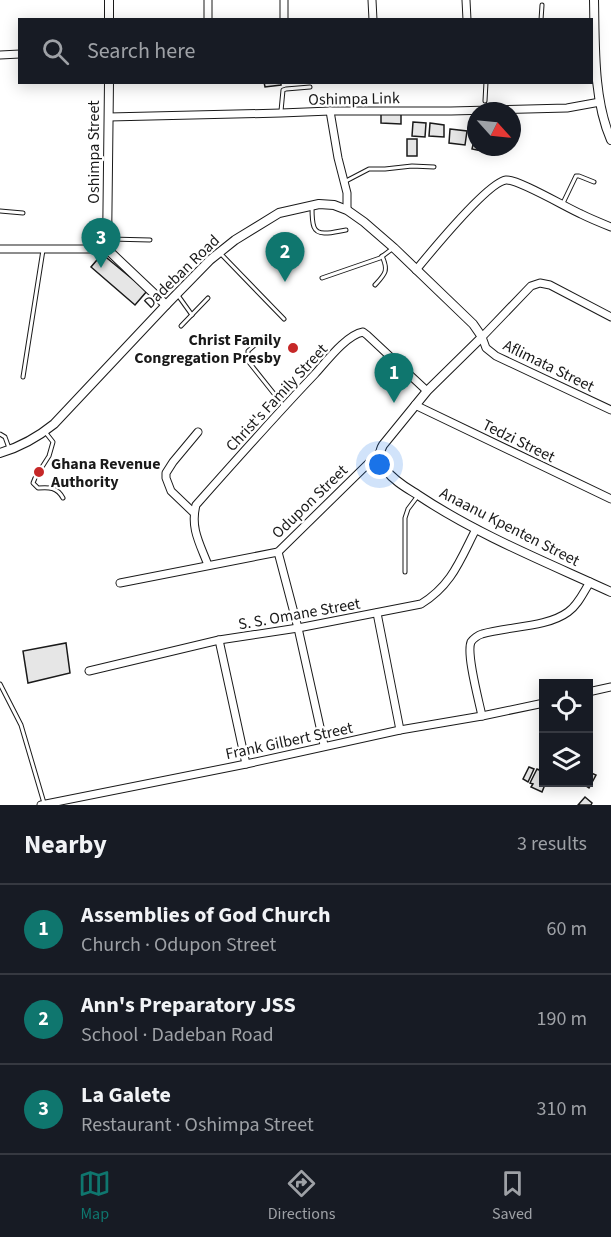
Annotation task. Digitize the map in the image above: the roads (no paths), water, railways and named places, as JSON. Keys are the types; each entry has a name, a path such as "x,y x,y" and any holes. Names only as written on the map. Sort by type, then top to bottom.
{"street":[{"path":"109,0 109,18"},
{"path":"208,0 208,18"},
{"path":"284,0 285,18"},
{"path":"372,0 372,18"},
{"path":"466,0 467,18"},
{"path":"594,0 593,46 600,102 611,140"},
{"path":"0,55 18,54"},
{"name":"Oshimpa Street","path":"107,249 109,84"},
{"name":"Oshimpa Link","path":"109,117 567,108 600,102"},
{"path":"330,111 347,193 347,210"},
{"path":"416,270 437,243 491,187 507,180 521,184 611,227"},
{"name":"Dadeban Road","path":"5,451 45,432 210,260 235,240 279,213 319,204 334,205 347,210 394,248 473,324 482,338"},
{"path":"0,249 107,249 166,305"},
{"name":"Odupon Street","path":"120,583 278,552 379,453 427,391 531,286 540,283 550,285 611,316"},
{"name":"Christ's Family Street","path":"194,513 196,505 284,406 341,346 357,333 363,332 427,391"},
{"name":"Aflimata Street","path":"482,338 486,348 496,356 611,410"},
{"name":"Tedzi Street","path":"415,405 611,499"},
{"path":"198,432 173,462 166,473 166,478 171,491 194,513 194,526 208,564"},
{"name":"Anaanu Kpenten Street","path":"379,453 388,473 418,495 476,529 611,592"},
{"name":"S. S. Omane Street","path":"89,671 219,640 298,628 421,604 434,596 446,583 476,529"},
{"path":"278,552 298,628 324,746"},
{"path":"482,716 470,653 472,641 479,634 536,624 560,617 578,602 590,582"},
{"path":"378,613 400,730"},
{"path":"219,640 246,764"},
{"path":"593,691 611,687"},
{"name":"Frank Gilbert Street","path":"43,805 539,703"}],"lane":[{"path":"541,18 542,5"},
{"path":"485,101 486,84"},
{"path":"281,113 283,90 310,87"},
{"path":"344,182 369,169 434,167"},
{"path":"562,205 576,176 594,183"},
{"path":"311,206 314,227 317,231 322,233 346,230"},
{"path":"0,211 23,213"},
{"path":"108,239 150,240"},
{"path":"23,377 44,248"},
{"path":"322,278 382,256 394,248"},
{"path":"219,252 284,319"},
{"path":"375,285 386,271 382,256"},
{"path":"177,294 192,315"},
{"path":"181,326 208,298"},
{"path":"266,335 248,351 248,361 284,406"},
{"path":"45,432 52,442 52,449 33,483 38,488 51,487 63,498"},
{"path":"0,434 5,437 5,451"},
{"path":"405,572 405,518 408,509 418,495"},
{"path":"0,684 21,725 43,805"}],"place":[{"name":"La Galete","path":"101,268"},
{"name":"Ann's Preparatory JSS","path":"285,282"},
{"name":"Christ Family Congregation Presby","path":"293,348"},
{"name":"Assemblies of God Church","path":"394,403"},
{"name":"Ghana Revenue Authority","path":"39,472"}]}
